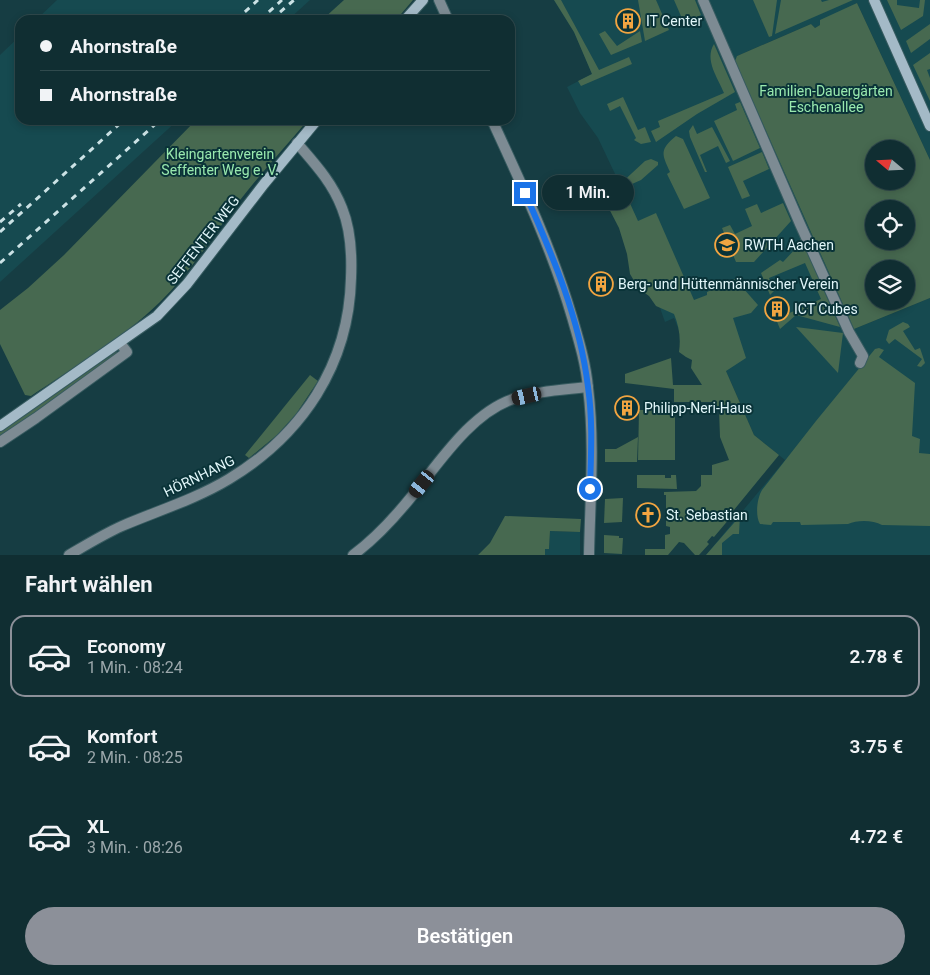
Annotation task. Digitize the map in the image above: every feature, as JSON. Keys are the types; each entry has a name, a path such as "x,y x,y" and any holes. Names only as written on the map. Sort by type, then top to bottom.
{"street":[{"path":"410,15 423,0"},
{"path":"440,0 446,15"},
{"path":"703,0 804,233 849,332 863,356 860,363"},
{"path":"874,0 930,126"},
{"name":"SEFFENTER WEG","path":"0,426 157,316 187,284 313,125"},
{"path":"494,125 548,243 583,353 591,420 589,555"},
{"name":"HÖRNHANG","path":"69,555 119,527 198,495 228,480 257,461 298,422 312,404 329,374 345,332 349,313 352,262 350,239 343,208 332,186 321,170 297,143"},
{"path":"0,442 127,352 120,343"},
{"path":"353,555 406,504 451,448 482,416 512,400 542,393 588,387"}],"shaded area":[{"path":"57,0 310,0 294,15 41,15"},
{"name":"RWTH Aachen","path":"554,0 930,0 930,160 857,3 815,28 811,24 737,56 854,329 901,310 915,310 915,304 930,298 930,555 706,555 785,460 754,435 709,332 684,343 674,318 665,322 619,192 616,176 598,138 580,113 567,87 592,74 574,32"},
{"path":"15,41 15,125 173,125 0,282 0,55"},
{"path":"550,531 580,532 580,555 495,555 498,546 549,549"}],"green space":[{"path":"344,0 413,0 400,15 328,15"},
{"path":"554,0 561,0 599,70 629,57 632,64 581,86 578,81 592,74 574,32"},
{"path":"638,0 656,0 669,30 645,41"},
{"path":"674,0 695,0 701,15 684,23"},
{"path":"753,0 777,0 772,36 769,37"},
{"path":"781,0 821,0 822,2 829,0 853,0 775,34"},
{"path":"887,0 897,0 897,5 919,8 920,0 925,0 923,16 901,30"},
{"name":"Familien-Dauergärten Eschenallee","path":"857,3 930,160 930,298 915,304 915,260 865,260 865,310 901,310 854,329 735,61 737,56 811,24 815,28 820,25 820,20"},
{"path":"930,24 930,39 911,53 906,41"},
{"path":"605,31 617,46 640,31 642,42 611,55 599,34"},
{"path":"714,44 735,92 697,114 656,142 651,131 660,127 658,121 724,93 711,63 711,50"},
{"path":"930,53 930,69 927,70 930,78 930,101 913,65"},
{"path":"623,97 638,130 645,127 651,142 641,144 634,140 636,138 620,106 610,111 607,104"},
{"path":"740,102 760,148 733,161 714,121 737,110 735,104"},
{"name":"Kleingartenverein Seffenter Weg e. V.","path":"191,125 304,125 254,183 194,263 160,302 130,328 97,352 31,396 25,395 0,344 0,310 28,288 64,255"},
{"path":"693,125 697,134 712,127 730,161 726,163 718,146 700,155 707,172 705,172 690,137 689,131"},
{"path":"676,136 683,139 710,198 684,209 667,174 670,172 664,156 667,145"},
{"path":"762,152 769,169 743,181 750,196 742,199 728,167"},
{"path":"651,159 658,162 658,165 641,180 623,188 638,221 656,213 694,300 735,279 758,305 751,313 733,318 746,358 726,371 754,435 779,455 729,516 730,518 714,537 712,536 707,542 709,544 699,555 695,555 684,543 679,542 668,555 645,555 645,549 665,549 665,535 670,534 670,527 666,526 666,495 664,495 664,492 696,491 701,486 701,475 712,475 712,465 729,460 720,437 719,410 715,402 674,402 674,389 625,383 625,374 671,358 673,385 702,385 691,368 692,360 679,352 679,332 674,314 656,306 649,296 639,289 630,274 627,254 619,228 604,199 645,161"},
{"path":"783,203 791,221 754,262 736,262 722,228 730,225 735,234 752,226 745,209 757,204 761,213"},
{"path":"801,239 840,327 796,315 780,329 774,314 781,307 785,315 821,299 805,263 769,278 774,291 770,295 761,273 780,260 783,262 799,245 797,243"},
{"path":"903,322 910,327 903,331 915,350 920,348 925,363 921,367 917,366 922,359 895,339 889,344 886,340 889,330"},
{"path":"796,327 843,333 838,373"},
{"path":"875,349 884,350 879,357 915,383 912,436 920,439 919,453 930,454 930,526 882,525 865,521 848,524 801,525 800,522 773,522 771,525 760,524 757,507 762,490"},
{"path":"116,352 119,353 0,438 0,432"},
{"path":"310,375 318,381 296,414 277,435 249,458 245,455"},
{"path":"639,410 675,410 675,460 638,460"},
{"path":"638,437 637,462 605,462 605,449 616,449"},
{"path":"637,475 665,475 665,478 671,478 671,475 676,475 677,489 637,488"},
{"path":"623,498 622,522 604,523 605,499"},
{"path":"505,516 581,519 580,532 550,531 549,549 545,549 545,555 478,555 490,543"},
{"path":"740,516 739,534 733,534 722,543 722,555 706,555"},
{"path":"604,535 623,538 622,554 604,553"}],"railway":[{"path":"242,15 258,0"},
{"path":"266,15 282,0"},
{"path":"277,15 294,0"},
{"path":"0,232 118,125"},
{"path":"0,263 154,125"},
{"path":"0,222 21,204"}],"place":[{"name":"IT Center","path":"628,21"},
{"name":"RWTH Aachen","path":"727,245"},
{"name":"Berg- und Hüttenmännischer Verein","path":"601,284"},
{"name":"ICT Cubes","path":"777,309"},
{"name":"Philipp-Neri-Haus","path":"627,408"},
{"name":"St. Sebastian","path":"648,515"}],"route":[{"path":"525,193 548,243 583,353 591,420 590,489"}]}
